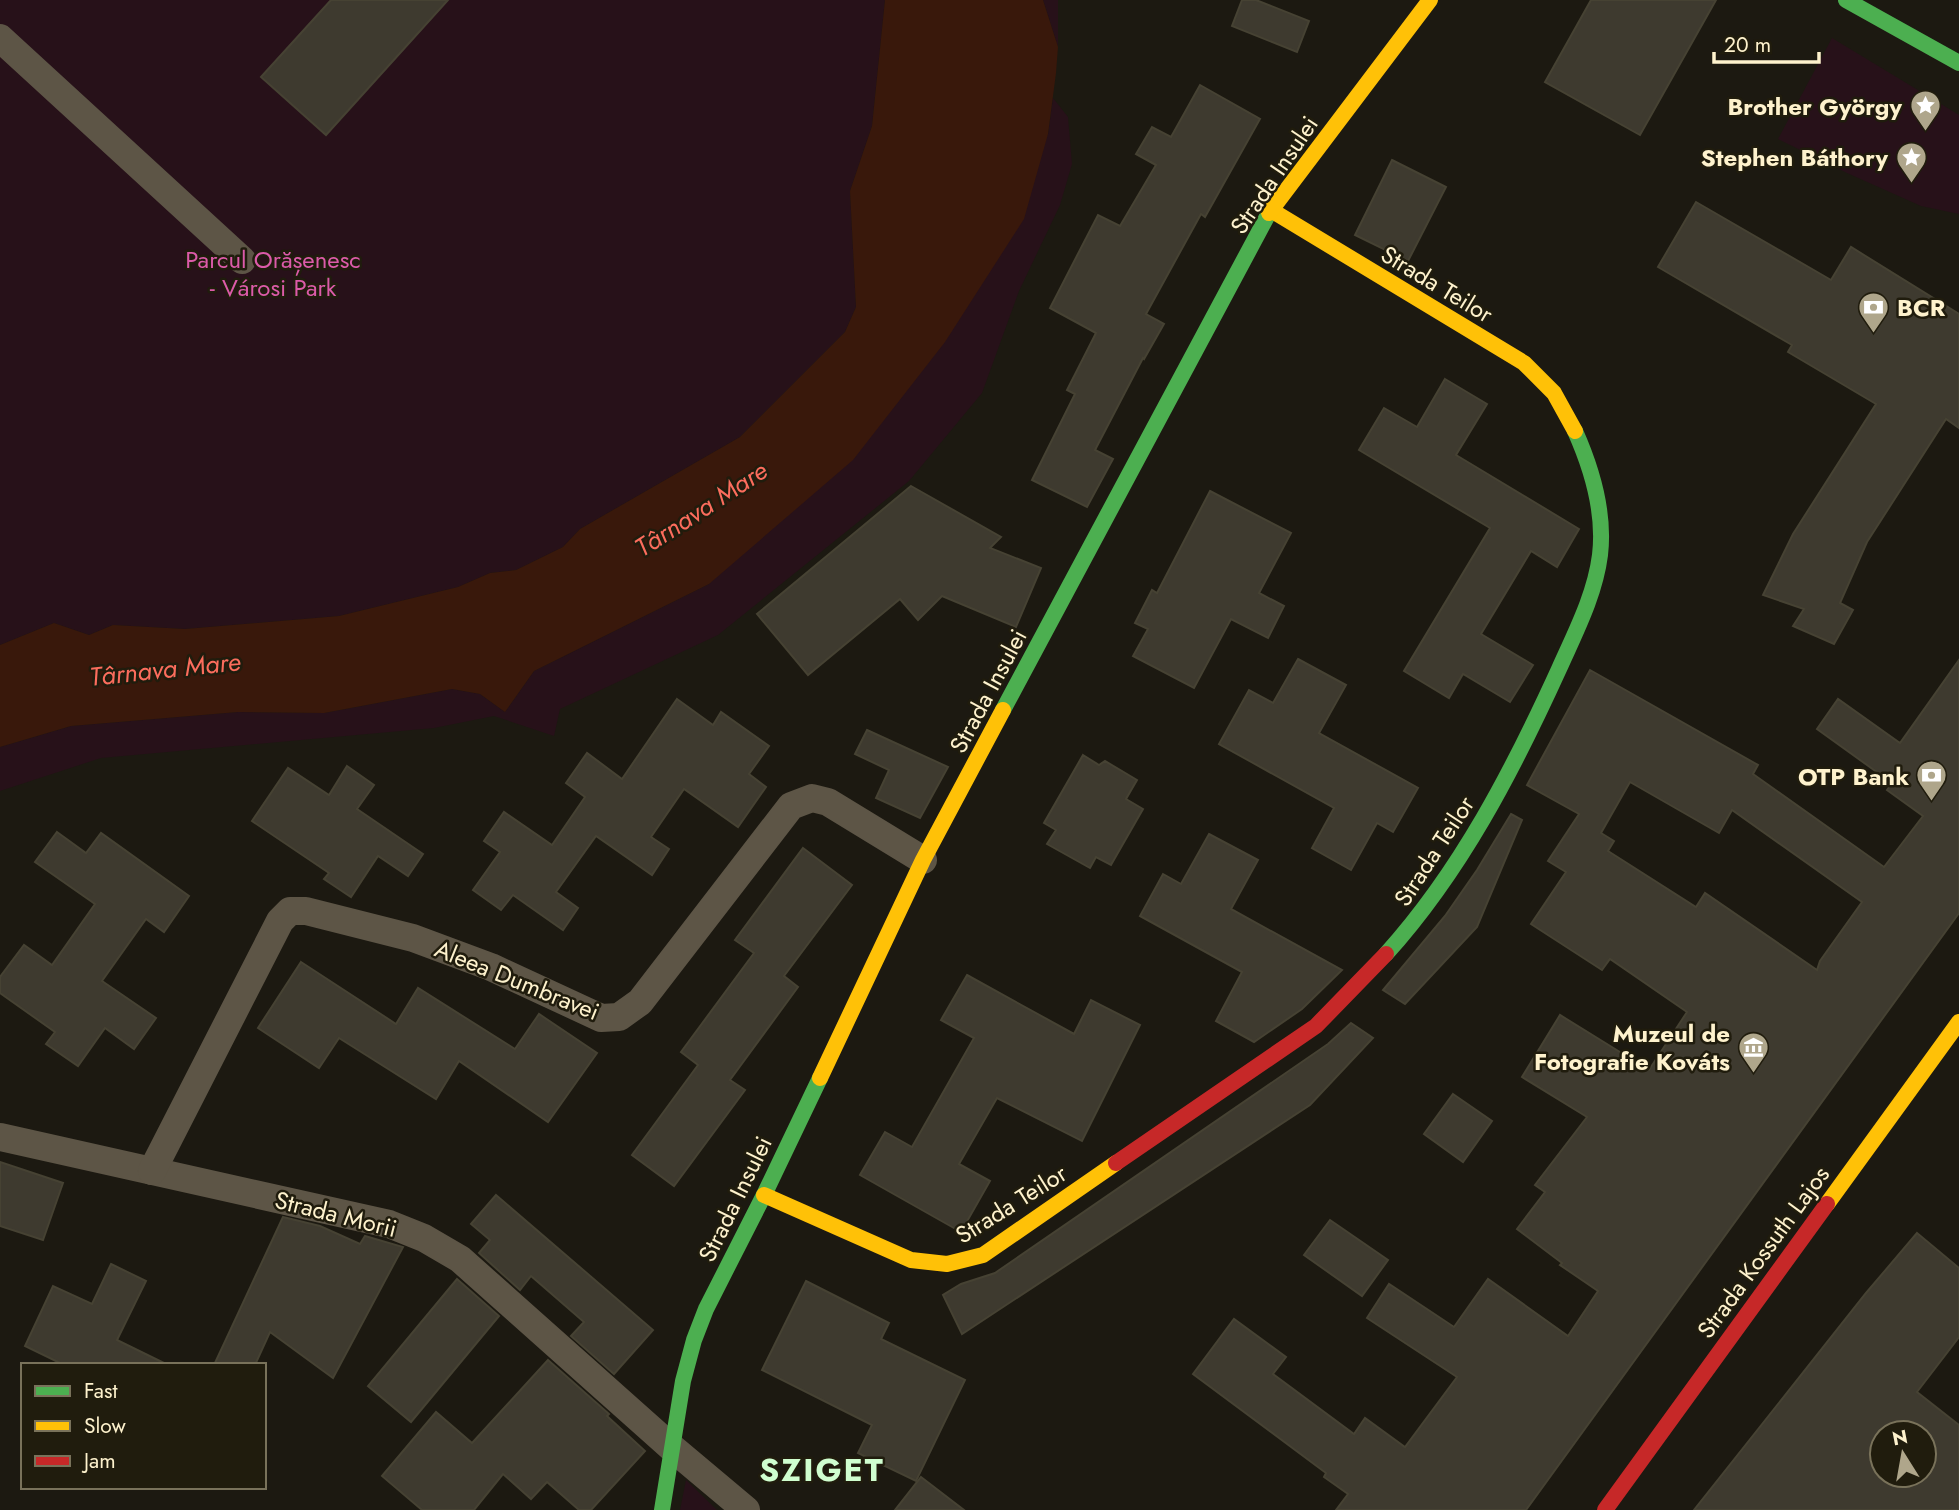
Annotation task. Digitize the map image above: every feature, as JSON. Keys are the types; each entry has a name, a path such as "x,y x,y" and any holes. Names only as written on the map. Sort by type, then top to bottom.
{"main road":[{"name":"Strada Insulei","path":"662,1510 683,1381 706,1309 764,1195 923,860 1271,210 1430,0"},
{"path":"1846,0 1959,63"},
{"name":"Strada Teilor","path":"764,1195 911,1260 936,1266 959,1264 983,1255 1316,1026 1353,992 1424,910 1473,838 1530,734 1590,597 1601,541 1601,523 1589,467 1577,436 1555,394 1524,363 1271,210"},
{"name":"Strada Kossuth Lajos","path":"1605,1510 1959,1022"}],"street":[{"path":"0,38 242,260"},
{"name":"Aleea Dumbravei","path":"152,1171 280,921 290,911 306,911 413,938 491,967 601,1018 620,1017 640,1002 791,806 812,798 828,802 923,860"},
{"name":"Strada Morii","path":"0,1137 389,1224 424,1238 460,1259 671,1447 746,1510"}],"green space":[{"name":"Parcul Orășenesc - Városi Park","path":"0,0 885,0 872,126 850,191 856,307 845,332 740,437 580,529 563,547 516,570 490,573 458,587 339,616 185,629 113,625 89,635 54,623 0,645"},
{"path":"1043,0 1058,0 1058,47"},
{"path":"1832,38 1959,115 1959,214 1921,206 1778,139"},
{"path":"1053,98 1068,117 1072,164 1060,205 1019,291 982,393 909,481 718,635 560,709 554,736 494,716 434,728 101,758 0,791 0,747 71,726 238,712 324,713 452,689 480,694 505,712 534,671 709,584 1048,134"},
{"path":"686,1480 717,1510 680,1510"}],"water":[{"name":"Târnava Mare","path":"885,0 1043,0 1058,47 1056,73 1048,134 1024,219 945,342 853,460 709,584 534,671 505,712 480,694 452,689 324,713 238,712 71,726 0,747 0,645 54,623 89,635 113,625 185,629 339,616 458,587 490,573 516,570 563,547 580,529 740,437 845,332 856,307 850,191 872,126"}],"building":[{"path":"331,0 448,0 326,135 261,77"},
{"path":"1242,0 1256,0 1309,21 1297,52 1232,26"},
{"path":"1591,0 1716,0 1640,135 1545,82"},
{"path":"1200,85 1260,119 1205,217 1201,214 1146,314 1164,324 1095,450 1113,459 1087,507 1032,480 1075,394 1067,390 1096,333 1050,308 1098,215 1120,226 1156,165 1136,154 1152,127 1171,137"},
{"path":"1392,160 1446,187 1408,261 1355,235"},
{"path":"1696,202 1831,280 1851,247 1959,314 1959,428 1946,419 1867,542 1840,603 1853,610 1834,644 1793,626 1804,609 1763,595 1793,534 1876,404 1788,352 1792,345 1658,267"},
{"path":"1445,379 1487,404 1456,455 1579,529 1557,567 1531,551 1481,634 1533,665 1510,702 1463,674 1449,698 1404,671 1490,528 1359,450 1384,408 1417,427"},
{"path":"911,486 1001,537 990,548 1041,568 1016,627 942,596 918,620 900,599 808,675 757,614"},
{"path":"1210,491 1291,533 1259,593 1284,606 1268,638 1231,619 1194,688 1133,656 1148,629 1135,623 1152,590 1157,593"},
{"path":"1298,659 1346,685 1319,733 1418,788 1393,832 1377,823 1351,870 1312,848 1334,808 1219,744 1249,690 1273,703"},
{"path":"1959,660 1959,913 1526,1510 1336,1510 1348,1494 1324,1477 1326,1473 1193,1374 1234,1319 1286,1357 1273,1374 1354,1434 1365,1418 1405,1447 1457,1377 1367,1318 1389,1284 1454,1327 1488,1279 1568,1336 1598,1291 1560,1265 1562,1263 1517,1229 1545,1192 1535,1185 1587,1117 1522,1077 1560,1015 1649,1070 1687,1012 1610,959 1602,970 1531,924 1566,872 1548,861 1579,814 1527,785 1590,670 1758,765 1753,774 1884,867 1923,816 1887,790 1892,783 1817,729 1838,699 1900,743","holes":["1630,782 1719,833 1732,810 1862,902 1820,961 1817,970 1705,893 1696,907 1608,851 1614,841 1601,833"]},
{"path":"677,699 713,725 721,712 769,746 749,774 766,787 738,827 684,789 651,837 669,849 652,875 596,836 556,892 578,908 563,930 513,895 501,910 473,890 500,852 484,841 504,812 552,845 585,797 566,783 587,753 622,779"},
{"path":"867,730 948,767 920,818 876,798 889,770 855,754"},
{"path":"1083,755 1099,765 1105,761 1137,780 1126,799 1143,809 1111,865 1096,857 1090,868 1047,844 1056,830 1044,823"},
{"path":"347,766 374,785 357,809 423,854 408,876 378,856 351,897 324,879 329,873 252,821 288,768 329,795"},
{"path":"1511,814 1522,820 1477,927 1405,1004 1383,990 1445,916"},
{"path":"57,832 86,853 101,833 189,896 164,932 146,919 102,981 156,1018 134,1049 105,1028 78,1066 46,1044 55,1032 0,993 0,977 24,945 52,965 95,904 35,862"},
{"path":"1209,834 1258,860 1231,909 1342,970 1302,1009 1254,1042 1216,1021 1242,972 1140,916 1163,874 1181,884"},
{"path":"803,848 852,885 784,976 798,987 730,1080 745,1090 674,1186 632,1155 698,1065 681,1052 754,953 735,940"},
{"path":"301,962 396,1024 418,988 515,1049 539,1014 597,1053 548,1122 459,1061 436,1099 339,1038 319,1068 258,1028"},
{"path":"967,975 1074,1034 1091,1000 1140,1025 1082,1141 997,1098 959,1164 990,1181 961,1232 860,1175 885,1132 912,1147 974,1038 941,1020"},
{"path":"1351,1023 1373,1038 1310,1105 962,1334 943,1295 961,1284 995,1273 1328,1044"},
{"path":"1453,1094 1492,1121 1463,1162 1424,1134"},
{"path":"0,1162 63,1183 43,1240 0,1226"},
{"path":"496,1195 653,1330 614,1374 571,1336 584,1322 531,1276 520,1290 479,1253 490,1240 471,1224"},
{"path":"283,1217 320,1226 360,1244 365,1236 403,1247 333,1378 270,1332 256,1363 215,1363"},
{"path":"1330,1220 1388,1260 1362,1296 1304,1255"},
{"path":"1917,1233 1959,1268 1959,1337 1917,1392 1959,1425 1959,1510 1694,1510 1866,1293"},
{"path":"111,1264 146,1281 117,1340 164,1363 60,1363 25,1346 53,1286 92,1304"},
{"path":"457,1279 499,1316 411,1422 368,1386"},
{"path":"806,1281 889,1323 881,1339 965,1380 916,1481 858,1453 872,1425 762,1370"},
{"path":"548,1360 609,1414 607,1416 645,1451 591,1510 579,1510 547,1482 531,1499 503,1474 474,1510 422,1510 382,1476 436,1412 472,1443"},
{"path":"921,1477 964,1510 895,1510"}],"traffic: fast":[{"path":"1846,0 1959,63"},
{"path":"1003,710 1269,213"},
{"path":"1386,954 1438,889 1504,782 1578,628 1589,599 1600,555 1601,523 1592,476 1575,431"},
{"path":"662,1510 683,1381 694,1340 706,1309 820,1078"}],"traffic: slow":[{"path":"1269,213 1430,0"},
{"path":"1271,210 1524,363 1554,393 1575,431"},
{"path":"820,1078 923,860 1003,710"},
{"path":"1827,1204 1959,1022"},
{"path":"764,1195 911,1260 947,1264 983,1255 1116,1163"}],"traffic: jam":[{"path":"1116,1163 1316,1026 1386,954"},
{"path":"1605,1510 1827,1204"}],"place":[{"name":"Brother György","path":"1925,133"},
{"name":"Stephen Báthory","path":"1911,184"},
{"name":"BCR","path":"1874,334"},
{"name":"OTP Bank","path":"1932,803"},
{"name":"Muzeul de Fotografie Kováts","path":"1753,1074"}],"district":[{"name":"SZIGET","path":"822,1470"}]}
